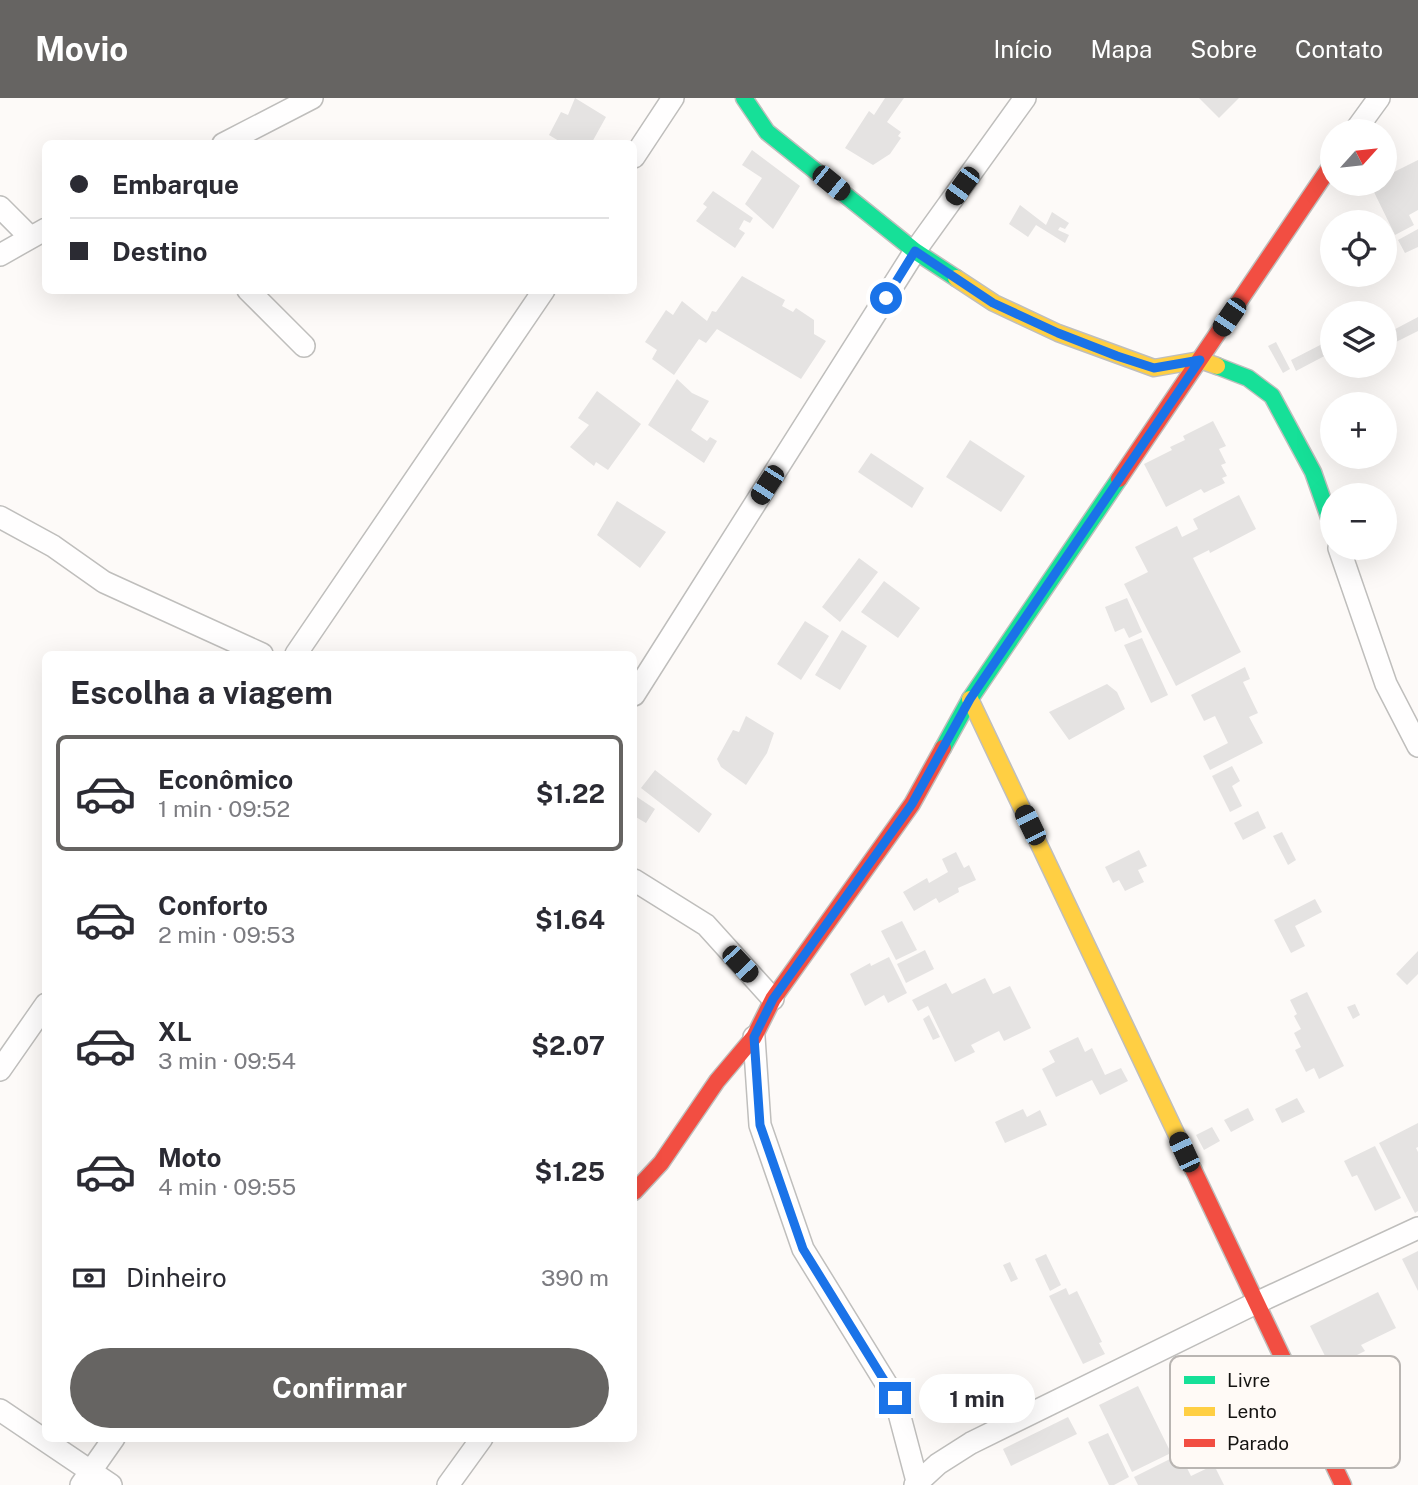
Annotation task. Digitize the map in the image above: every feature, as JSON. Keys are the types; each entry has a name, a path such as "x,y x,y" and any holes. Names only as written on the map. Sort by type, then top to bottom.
{"street":[{"path":"231,140 312,98"},
{"path":"637,152 673,98"},
{"path":"744,98 767,132 915,251 993,303 1058,333 1154,368 1200,360 1248,378 1272,396 1313,472 1320,492"},
{"path":"637,690 915,251 1025,98"},
{"path":"1363,119 1378,98"},
{"path":"637,1189 661,1163 717,1082 754,1037 773,999 912,804 970,699 1320,182"},
{"path":"0,207 37,232 0,255"},
{"path":"252,294 304,346"},
{"path":"298,651 541,294"},
{"path":"3,527 53,546 104,582 255,651"},
{"path":"1343,560 1386,684 1418,746"},
{"path":"970,699 1281,1356"},
{"path":"637,882 706,925 773,999"},
{"path":"0,1070 42,1010"},
{"path":"754,1037 760,1125 803,1249 895,1398 916,1484 938,1464 971,1443 1256,1303 1418,1228"},
{"path":"0,1410 85,1478 111,1485"},
{"path":"85,1478 111,1442"},
{"path":"448,1485 479,1442"},
{"path":"1334,1468 1342,1485"}],"building":[{"path":"575,98 606,117 593,140 557,140 549,135 561,112 568,115"},
{"path":"885,98 904,98 887,122 901,132 898,136 901,138 890,154 873,165 845,148 869,111 874,115"},
{"path":"1199,98 1239,98 1219,118"},
{"path":"752,150 800,186 773,229 745,204 762,178 742,165"},
{"path":"1418,160 1418,210 1409,215 1414,225 1397,234 1397,210 1383,210 1376,196 1397,196 1397,170"},
{"path":"713,191 753,218 750,223 744,220 739,229 745,233 735,248 696,221 707,207 703,204"},
{"path":"1020,205 1046,225 1052,212 1069,223 1065,229 1060,227 1058,230 1069,235 1065,243 1036,225 1028,237 1009,224"},
{"path":"1418,229 1418,247 1405,253 1398,240"},
{"path":"742,276 785,300 782,306 793,312 796,308 814,320 814,334 826,341 801,379 717,329 706,343 699,339 674,375 652,359 657,350 645,342 666,310 673,315 682,301 707,321 712,311 716,312"},
{"path":"1418,317 1418,331 1397,342 1397,328"},
{"path":"1276,342 1290,369 1283,373 1268,346"},
{"path":"1320,345 1320,358 1296,371 1291,360"},
{"path":"677,379 692,393 709,401 691,430 707,441 710,437 717,441 704,463 648,425"},
{"path":"597,391 641,424 608,470 596,462 594,466 570,447 589,425 578,418"},
{"path":"1213,421 1226,446 1219,449 1226,463 1221,465 1227,476 1222,478 1225,483 1204,493 1201,489 1166,507 1144,464 1172,450 1170,447 1185,440 1183,436"},
{"path":"970,440 1025,476 1001,512 946,477"},
{"path":"871,453 924,488 912,508 858,472"},
{"path":"1239,495 1256,529 1210,553 1209,550 1193,558 1241,652 1176,686 1124,584 1148,572 1135,547 1177,526 1182,537 1198,529 1193,519"},
{"path":"617,501 666,532 640,568 597,535"},
{"path":"859,558 878,572 840,622 822,607"},
{"path":"884,581 920,608 898,638 861,612"},
{"path":"1127,598 1142,632 1129,638 1124,628 1115,632 1105,607"},
{"path":"805,621 829,636 801,680 777,664"},
{"path":"842,630 867,646 840,690 815,675"},
{"path":"1142,638 1168,695 1151,703 1124,645"},
{"path":"1245,667 1250,679 1243,682 1258,713 1249,717 1263,743 1210,770 1203,756 1228,743 1215,716 1204,721 1191,695"},
{"path":"1107,684 1117,692 1125,709 1069,740 1049,712"},
{"path":"746,716 774,733 767,753 746,785 721,767 717,759 733,730 739,732"},
{"path":"1232,766 1240,781 1232,786 1242,806 1230,812 1212,776"},
{"path":"655,770 712,814 699,833 641,788"},
{"path":"637,797 655,809 646,823 637,818"},
{"path":"1258,811 1266,828 1243,840 1234,823"},
{"path":"1282,832 1296,860 1288,865 1273,836"},
{"path":"1139,850 1147,866 1138,870 1144,882 1125,891 1119,880 1113,883 1105,867"},
{"path":"956,852 964,868 969,865 976,880 958,888 959,892 939,903 936,898 914,911 903,892 927,878 929,883 948,872 942,859"},
{"path":"1315,899 1322,912 1295,926 1305,946 1291,953 1274,920"},
{"path":"902,921 917,950 896,960 881,931"},
{"path":"925,950 934,969 906,983 897,964"},
{"path":"1418,951 1418,974 1407,985 1396,974"},
{"path":"889,957 907,993 888,1003 884,995 865,1006 850,974"},
{"path":"985,978 993,994 1010,986 1031,1028 1004,1041 999,1031 971,1045 975,1052 955,1062 928,1006 918,1011 912,1000 946,983 952,994"},
{"path":"1307,992 1344,1066 1319,1079 1314,1068 1306,1072 1295,1050 1301,1047 1294,1033 1301,1029 1290,1000"},
{"path":"1355,1004 1360,1015 1353,1019 1347,1007"},
{"path":"929,1015 940,1037 933,1040 923,1019"},
{"path":"1078,1037 1085,1052 1092,1048 1105,1075 1121,1068 1128,1081 1100,1095 1092,1080 1056,1097 1042,1069 1055,1062 1049,1051"},
{"path":"1297,1098 1305,1112 1282,1123 1275,1109"},
{"path":"1248,1108 1254,1120 1231,1132 1224,1120"},
{"path":"1023,1109 1027,1117 1040,1110 1047,1125 1005,1143 995,1122"},
{"path":"1418,1123 1418,1211 1415,1213 1379,1143"},
{"path":"1212,1127 1220,1141 1204,1150 1196,1135"},
{"path":"1375,1146 1401,1198 1375,1211 1357,1175 1352,1177 1344,1161"},
{"path":"1418,1251 1418,1291 1402,1259"},
{"path":"1046,1254 1061,1285 1050,1291 1035,1259"},
{"path":"1010,1262 1018,1279 1011,1282 1003,1265"},
{"path":"1066,1288 1069,1295 1077,1291 1102,1342 1099,1343 1105,1354 1083,1364 1049,1296"},
{"path":"1378,1292 1396,1328 1361,1345 1365,1351 1355,1356 1325,1356 1310,1326"},
{"path":"1138,1386 1170,1453 1132,1472 1099,1405"},
{"path":"1068,1417 1077,1434 1011,1466 1003,1449"},
{"path":"1108,1433 1129,1477 1114,1485 1109,1485 1088,1442"},
{"path":"1170,1459 1170,1468 1187,1468 1191,1476 1208,1468 1216,1468 1224,1485 1138,1485 1134,1477"}],"traffic: fast":[{"path":"744,98 767,132 915,251 956,278"},
{"path":"1217,366 1248,378 1272,396 1313,472 1320,492"},
{"path":"943,748 970,699 1119,479"}],"traffic: slow":[{"path":"956,278 994,303 1058,333 1154,368 1200,360 1217,366"},
{"path":"970,699 1193,1169"}],"traffic: jam":[{"path":"1119,479 1320,182"},
{"path":"637,1189 661,1163 717,1081 754,1037 773,999 912,804 943,748"},
{"path":"1193,1169 1282,1356"},
{"path":"1335,1468 1343,1485"}],"route":[{"path":"886,298 915,251 993,303 1117,356 1154,368 1200,360 970,699 912,804 773,999 754,1037 760,1125 803,1249 895,1398"}]}
